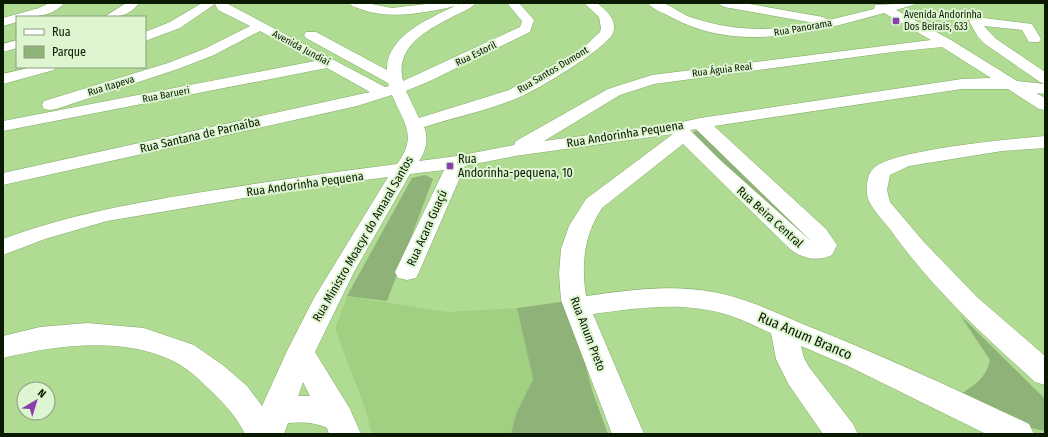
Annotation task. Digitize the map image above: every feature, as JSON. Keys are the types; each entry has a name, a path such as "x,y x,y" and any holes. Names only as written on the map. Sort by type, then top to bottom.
{"street":[{"path":"27,16 43,12 58,3"},
{"path":"112,16 124,11 134,3"},
{"path":"355,3 370,9 385,12 432,7 445,9 470,3"},
{"name":"Rua Estoril","path":"391,88 448,67 525,29 528,20 513,3"},
{"name":"Rua Santos Dumont","path":"414,125 515,93 588,51 606,33 607,28 605,16 590,3"},
{"name":"Rua Panorama","path":"654,3 670,14 685,21 723,31 743,34 785,33 833,23 892,6 909,3"},
{"path":"724,3 833,23"},
{"path":"859,4 892,6 946,43 1045,105"},
{"path":"146,37 175,25 214,5"},
{"name":"Avenida Jundiaí","path":"214,5 260,26 329,63 391,88"},
{"path":"391,88 396,57 401,47 412,35 452,8"},
{"path":"3,22 16,18"},
{"name":"Rua Itapeva","path":"3,119 66,108 209,52 260,26"},
{"name":"Avenida Jundiaí","path":"298,29 362,63 391,88"},
{"path":"1040,40 983,34 1045,79"},
{"name":"Rua Águia Real","path":"516,150 614,92 652,80 893,48 946,43"},
{"path":"3,48 16,44"},
{"path":"362,63 381,62 396,57"},
{"name":"Rua Barueri","path":"3,126 66,108 329,63"},
{"path":"3,79 45,68"},
{"name":"Rua Andorinha Pequena","path":"3,247 37,234 104,215 310,181 457,162 516,150 687,128 962,84 990,83 1045,89"},
{"name":"Rua Ministro Moacyr do Amaral Santos","path":"268,426 316,318 402,170 412,157 418,135 414,125 391,88"},
{"name":"Rua Santana de Parnaíba","path":"3,179 357,101 391,88"},
{"name":"Rua Beira Central","path":"687,128 818,234 825,244 824,250 819,253 808,251 798,244 687,128"},
{"name":"Rua Anum Preto","path":"628,434 577,307 570,282 572,246 583,218 594,204 687,128"},
{"path":"1045,142 1002,145 904,161 881,172 877,183 880,202 914,247 934,270 998,333 1045,373"},
{"name":"Rua Acara Guaçú","path":"407,272 457,162"},
{"name":"Rua Anum Branco","path":"577,307 662,297 700,298 733,306 858,358 1018,434"},
{"path":"783,327 790,359 799,376 842,434"},
{"path":"3,347 40,338 88,334 144,339 184,353 214,375 236,395 248,409 268,426 315,409 328,412 342,426"},
{"path":"301,353 342,426"}],"shaded area":[{"path":"347,296 447,312 517,308 533,379 516,414 511,434 372,434 365,408 335,329"}],"green space":[{"path":"702,130 817,240 813,244 688,133"},
{"path":"425,175 433,179 387,301 347,296 412,178"},
{"path":"568,301 593,393 608,434 511,434 516,414 533,379 517,308"},
{"path":"960,315 1045,399 1045,431 1027,427 958,396 974,385 982,377 990,360"}],"place":[{"name":"Avenida Andorinha Dos Beirais, 633","path":"896,21"},
{"name":"Rua Andorinha-pequena, 10","path":"450,166"}]}
